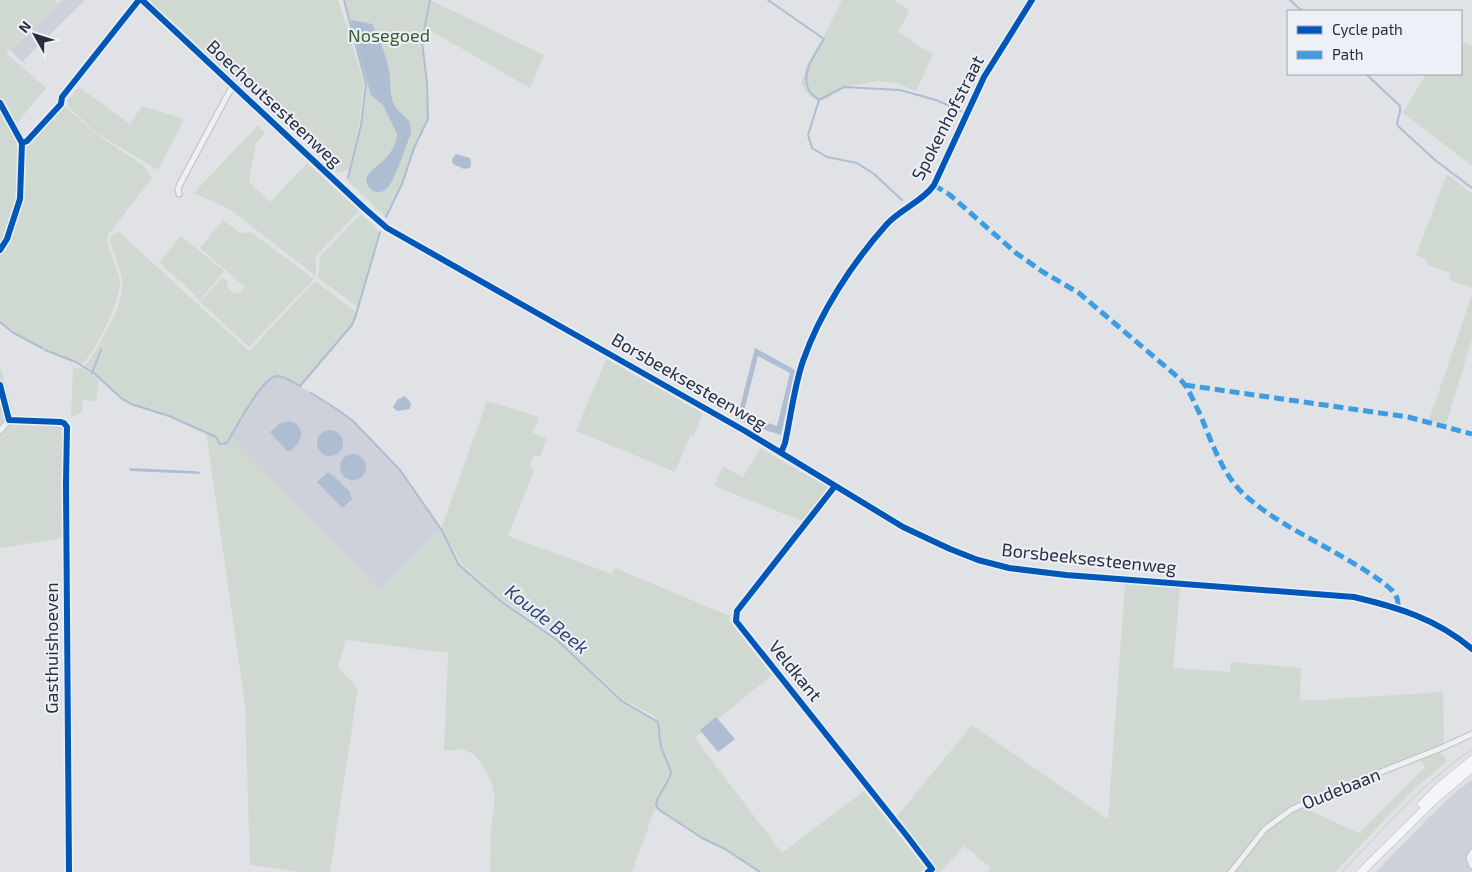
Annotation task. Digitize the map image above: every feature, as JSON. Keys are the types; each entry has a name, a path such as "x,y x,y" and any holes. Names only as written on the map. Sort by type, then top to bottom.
{"main road":[{"path":"1361,872 1430,795 1472,760"},
{"path":"1376,856 1434,800 1472,768"}],"street":[{"name":"Boechoutsesteenweg","path":"140,0 387,228"},
{"path":"62,97 140,0"},
{"name":"Spokenhofstraat","path":"781,453 785,443 800,372 811,339 821,318 858,262 886,225 898,213 934,185 984,77 1032,0"},
{"path":"179,194 180,184 234,86"},
{"name":"Borsbeeksesteenweg","path":"387,228 709,410 924,538 978,560 1009,568 1066,575 1354,597 1388,604 1408,611 1446,631 1472,649"},
{"name":"Gasthuishoeven","path":"0,431 9,420 61,422 66,425 69,872"},
{"name":"Veldkant","path":"835,486 738,611 736,621 908,836 931,871"},
{"name":"Oudebaan","path":"1231,872 1265,829 1291,810 1320,796 1437,750 1472,734"},
{"path":"1472,852 1469,858 1472,866"}],"shaded area":[{"path":"62,0 85,0 22,62 10,50"},
{"path":"276,376 288,379 353,421 400,470 441,529 379,591 231,436 259,390"},
{"path":"1472,780 1472,872 1376,872 1427,819 1458,790"}],"green space":[{"path":"0,0 55,0 58,4 6,53 46,88 17,123 26,140 26,144 62,104 95,133 145,167 152,178 107,236 107,242 119,275 119,289 112,312 94,350 81,364 38,347 0,321"},
{"path":"148,0 338,0 364,83 359,125 349,169 337,172"},
{"name":"Nosegoed","path":"344,0 430,0 544,55 530,88 426,28 422,41 427,83 428,119 414,148 402,184 386,217 349,182 348,178 361,125 366,84"},
{"path":"842,0 893,0 910,10 898,32 933,55 916,91 896,83 879,81 841,87 828,98 817,101 806,92 801,83 808,63"},
{"path":"1462,42 1472,47 1472,166 1403,113 1425,75 1462,75"},
{"path":"79,87 130,124 142,106 184,119 158,170 95,132 68,106 67,101"},
{"path":"258,125 265,133 256,143 249,182 270,202 307,163 359,211 316,256 316,276 229,209 194,193"},
{"path":"1447,174 1472,194 1472,288 1449,280 1451,273 1427,265 1426,260 1416,255"},
{"path":"361,214 379,231 358,307 318,278 320,256"},
{"path":"223,220 240,233 251,232 314,279 249,347 200,302 222,277 227,281 227,287 233,292 238,294 245,287 200,248"},
{"path":"118,231 249,351 315,281 356,312 352,325 300,386 278,376 269,380 251,403 231,436 379,591 441,529 487,401 539,417 533,433 547,438 540,457 534,455 530,466 534,471 508,536 612,574 615,568 730,616 728,619 772,675 695,738 782,853 864,791 925,868 919,872 760,872 725,849 702,838 656,806 632,872 490,872 491,829 495,797 492,784 481,763 473,754 462,749 444,751 448,653 346,640 338,667 358,689 330,872 301,872 250,865 245,705 206,432 169,416 131,404 85,368 110,326 122,291 119,266 110,241 111,236","holes":["448,541 462,564 503,601 531,618 558,639 624,700 654,716 660,722 622,701 557,640 502,602 459,565"]},
{"path":"181,236 224,271 200,300 159,262"},
{"path":"1472,295 1472,339 1446,425 1429,420"},
{"path":"606,359 703,413 694,436 690,436 675,472 576,431"},
{"path":"0,366 11,406 10,422 56,424 64,429 63,538 0,548"},
{"path":"73,366 78,369 82,368 94,375 99,381 96,401 83,400 82,412 71,418"},
{"path":"760,448 828,487 828,492 805,522 714,486 723,466 743,477"},
{"path":"1125,584 1180,588 1173,668 1230,672 1231,662 1301,668 1300,701 1443,692 1444,747 1438,750 1447,761 1414,789 1335,872 988,872 991,868 964,846 940,872 933,872 894,820 972,725 1108,819","holes":["1419,758 1425,767 1359,833 1299,806"]}],"water":[{"path":"351,20 372,24 388,64 392,100 396,108 408,119 411,127 411,133 395,176 387,188 381,192 372,190 366,181 367,177 390,153 395,144 397,134 383,105 371,95"},
{"path":"456,154 470,158 470,168 464,169 453,164 452,159"},
{"path":"755,348 795,370 781,435 759,428 761,421 777,426 790,373 758,356 743,415 758,420 756,427 737,419"},
{"path":"405,396 411,403 410,409 397,411 393,407 398,399"},
{"path":"289,421 299,427 301,436 293,449 288,452 270,432 279,424"},
{"path":"330,430 339,434 343,443 339,452 330,456 321,452 317,443 321,434"},
{"path":"353,454 362,458 366,467 362,476 353,480 344,476 340,467 344,458"},
{"path":"129,468 192,471 200,472 200,474 130,471"},
{"path":"328,472 351,493 352,499 342,508 317,482"},
{"path":"716,717 735,739 718,752 700,730"}],"waterway":[{"path":"344,0 366,84 361,125 348,178"},
{"path":"386,217 402,184 414,148 428,119 427,83 422,41 430,0"},
{"path":"768,0 824,39 813,58 806,79 810,92 819,100"},
{"path":"1290,0 1301,10"},
{"path":"1367,75 1400,106 1398,126 1435,160 1472,188"},
{"path":"819,100 844,87 900,90 936,100 961,111"},
{"path":"819,100 808,135 812,148 827,157 857,163 874,174 902,200"},
{"path":"300,386 352,325 380,232"},
{"name":"Koude Beek","path":"0,322 12,332 42,348"},
{"name":"Koude Beek","path":"45,350 76,362 95,374 121,398 131,404 169,416 216,437 220,444 227,443 249,405 270,379 276,376 282,377 298,385"},
{"path":"92,373 101,350"},
{"name":"Koude Beek","path":"311,393 353,421 400,470 441,529 459,565 502,602 557,640 622,701 658,722 661,747 671,772 657,800 656,805 658,809 702,838 725,849 760,872"}],"tram line":[{"path":"1342,872 1420,792 1472,749"}],"marked path":[{"path":"934,185 950,195 1016,253 1043,272 1079,293 1180,379 1191,395 1226,472 1243,493 1261,509 1279,521 1379,580 1396,596 1398,607"},
{"path":"1185,385 1408,417 1472,434"}],"cycle path":[{"path":"22,143 27,141 61,104 62,97 139,0"},
{"path":"142,0 387,228 745,431 903,527 978,560 1009,568 1066,575 1354,597 1386,605 1431,622 1472,649"},
{"path":"781,453 785,443 803,361 828,306 850,271 887,224 924,196 934,185 984,77 1032,0"},
{"path":"0,103 22,143 20,199 7,239 0,250"},
{"path":"0,385 9,420 61,422 67,427 69,872"},
{"path":"835,486 737,611 736,621 907,836 932,869 928,872"}]}
